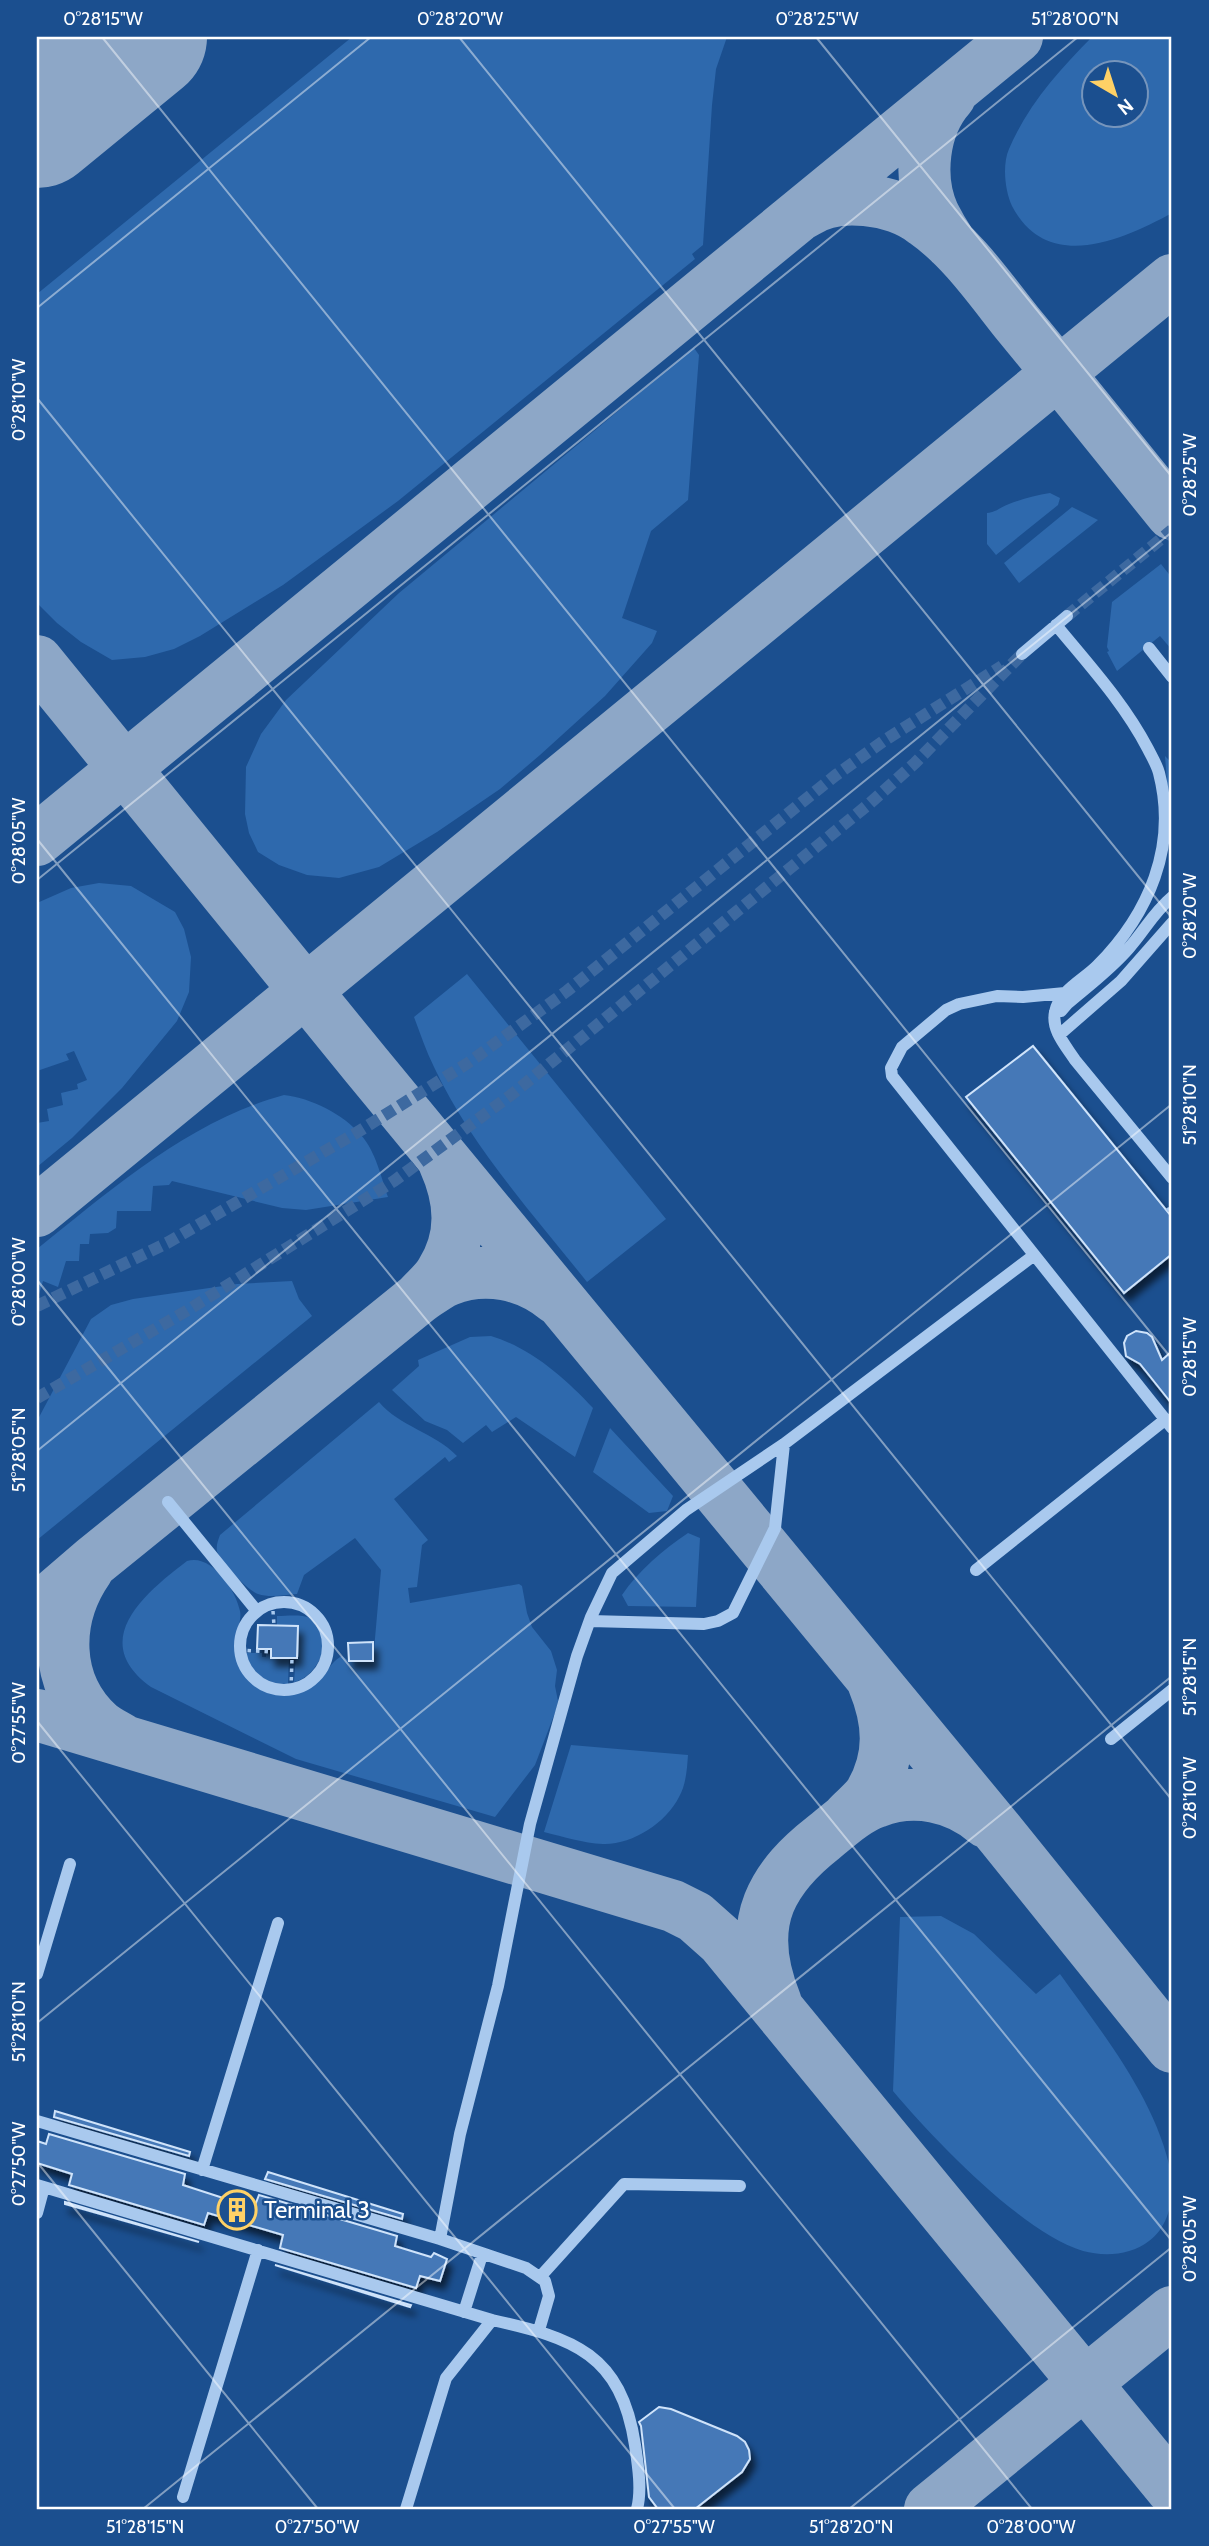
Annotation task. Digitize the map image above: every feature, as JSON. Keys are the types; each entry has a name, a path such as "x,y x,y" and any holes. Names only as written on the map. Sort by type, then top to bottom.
{"street":[{"path":"1022,654 1068,616"},
{"path":"1056,625 1111,691 1138,730 1159,771 1166,816 1162,860 1151,893 1127,933 1097,967 1065,993 1055,1011 1057,1030 1075,1060 1172,1178"},
{"path":"1149,648 1172,677"},
{"path":"1057,1030 1058,1015 1066,1004 1110,968 1131,946 1158,909 1172,897"},
{"path":"1057,1030 1121,981 1172,923"},
{"path":"976,1570 1169,1423 901,1091 892,1076 891,1068 902,1047 946,1010 959,1004 997,996 1023,997 1065,993"},
{"path":"440,2239 460,2134 498,1986 530,1824 577,1656 612,1573 686,1510 784,1444 1033,1256"},
{"path":"590,1621 704,1624 733,1614 775,1528 784,1444"},
{"path":"168,1502 256,1610"},
{"path":"272,1605 297,1605 306,1608 315,1614 327,1630 328,1650 323,1667 302,1686 275,1689 264,1685 251,1676 243,1662 239,1650 243,1628 256,1610 272,1605"},
{"path":"1111,1739 1172,1690"},
{"path":"37,1974 70,1864"},
{"path":"202,2170 278,1923"},
{"path":"37,2121 440,2239 526,2268 545,2281 549,2296 539,2330"},
{"path":"540,2277 624,2185 740,2186"},
{"path":"37,2213 41,2186 464,2312 539,2330 574,2344 604,2368 618,2388 630,2417 639,2501 637,2509"},
{"path":"183,2497 258,2250"},
{"path":"464,2312 482,2255"},
{"path":"406,2509 446,2378 492,2320"}],"path":[{"path":"1167,1208 1172,1214"},
{"path":"272,1605 274,1626"},
{"path":"239,1650 271,1652"},
{"path":"290,1689 292,1658"}],"shaded area":[{"path":"352,37 727,37 716,69 703,245 692,254 695,259 398,501 283,585 174,649 145,657 112,660 81,642 37,603 37,294"},
{"path":"1092,37 1172,37 1172,213 1130,233 1086,245 1065,245 1045,239 1027,227 1010,200 1006,186 1006,163 1016,133 1056,75"},
{"path":"694,348 699,355 688,500 651,531 622,618 657,631 652,643 605,696 500,789 379,867 339,878 307,875 279,865 258,852 249,833 245,814 246,767 261,734 286,700 399,593"},
{"path":"1050,493 1060,498 1058,505 996,555 987,544 987,513 1019,500"},
{"path":"1072,507 1098,520 1019,583 1004,563"},
{"path":"1161,564 1172,578 1172,650 1160,636 1117,671 1107,652 1112,602"},
{"path":"1165,756 1172,763 1170,821"},
{"path":"99,883 131,886 175,912 184,929 191,957 189,992 177,1021 122,1088 72,1138 37,1167 37,1123 49,1121 47,1109 63,1105 61,1093 78,1089 77,1084 87,1080 74,1051 66,1054 69,1060 37,1071 37,903 71,888"},
{"path":"467,974 666,1219 587,1282 484,1152 449,1096 423,1042 414,1017"},
{"path":"284,1095 326,1108 354,1127 371,1149 388,1197 306,1210 282,1208 172,1181 169,1185 153,1186 151,1211 117,1211 116,1228 108,1233 90,1234 89,1244 80,1244 79,1261 66,1261 58,1287 43,1281 37,1301 37,1249 123,1181 184,1139 249,1107"},
{"path":"292,1281 299,1299 312,1316 37,1540 37,1421 91,1319 111,1305 133,1299 237,1284"},
{"path":"491,1336 520,1348 546,1365 593,1408 575,1457 516,1417 492,1432 486,1425 463,1443 447,1430 425,1421 392,1390 419,1366 418,1360 470,1337"},
{"path":"379,1402 397,1418 438,1441 457,1456 449,1462 445,1457 394,1499 428,1540 422,1545 417,1587 408,1588 410,1603 519,1584 522,1586 532,1627 551,1651 557,1670 556,1710 535,1765 495,1817 296,1759 151,1687 132,1670 124,1652 123,1635 129,1619 140,1603 187,1561 196,1560 205,1562 221,1575 238,1602 240,1622 236,1638 237,1654 247,1674 264,1688 285,1693 306,1689 319,1680 342,1656 349,1661 373,1661 381,1570 355,1538 304,1575 297,1594 277,1596 258,1594 248,1587 223,1562 217,1547 220,1535"},
{"path":"610,1428 673,1496 667,1511 649,1513 593,1472"},
{"path":"688,1533 700,1538 696,1607 628,1606 622,1595 636,1577"},
{"path":"277,1616 310,1618 319,1624 323,1633 324,1643 318,1663 311,1672 294,1682 298,1627 277,1626"},
{"path":"245,1653 262,1653 262,1657 266,1657 266,1653 271,1654 272,1658 289,1658 288,1684 267,1680 261,1676 251,1666"},
{"path":"571,1745 688,1755 686,1777 681,1792 673,1807 657,1824 625,1841 603,1844 544,1832"},
{"path":"941,1916 974,1934 1036,1994 1060,1974 1126,2068 1141,2093 1164,2146 1172,2182 1166,2219 1156,2235 1142,2246 1118,2254 1091,2253 1059,2241 1007,2205 981,2183 893,2091 900,1917"}],"building":[{"path":"1033,1046 1172,1217 1172,1254 1124,1293 966,1097"},
{"path":"1136,1331 1152,1337 1162,1360 1172,1351 1172,1404 1140,1364 1126,1356 1124,1343 1127,1336"},
{"path":"258,1625 298,1626 297,1658 271,1658 271,1649 257,1649"},
{"path":"373,1642 373,1661 349,1661 348,1643"},
{"path":"55,2111 190,2152 189,2156 54,2117"},
{"path":"49,2134 185,2174 183,2185 254,2208 259,2195 397,2236 395,2246 431,2257 434,2253 447,2259 440,2281 420,2276 416,2288 280,2248 283,2235 208,2213 204,2225 69,2185 72,2174 37,2163 37,2141 46,2144"},
{"path":"268,2172 403,2214 402,2219 265,2179"},
{"path":"65,2202 199,2242 65,2204"},
{"path":"275,2265 411,2305 410,2307"},
{"path":"659,2407 671,2409 737,2436 745,2442 749,2450 750,2459 742,2472 695,2509 658,2509 649,2497 639,2422"}],"taxiway":[{"path":"37,840 1017,37"},
{"path":"950,96 934,122 925,153 924,169 929,200 936,219 951,244"},
{"path":"804,213 833,201 866,200 913,214 938,232 975,270 1172,514"},
{"path":"37,1211 1172,280"},
{"path":"37,661 366,1065 1002,1836 1172,2047"},
{"path":"37,1610 434,1283 448,1259 457,1232 457,1204 444,1162"},
{"path":"419,1298 448,1280 462,1275 491,1273 505,1274 532,1283 557,1299"},
{"path":"88,1569 77,1588 64,1629 66,1670 73,1690 84,1708 99,1725 123,1740"},
{"path":"847,1818 870,1794 885,1752 885,1725 873,1682"},
{"path":"37,1715 673,1906 695,1917 722,1941 1172,2489"},
{"path":"776,2003 763,1953 765,1915 785,1875 815,1845 862,1809 890,1797 920,1795 948,1800 986,1822"},
{"path":"930,2509 1172,2312"}],"runway":[{"path":"37,123 142,37"}],"tunnel":[{"path":"1067,616 1172,530"},
{"path":"37,1398 188,1310 394,1181 511,1095 869,804 915,763 1022,654"},
{"path":"37,1306 167,1243 356,1133 468,1063 567,991 836,775 885,740 1002,666"}],"place":[{"name":"Terminal 3","path":"237,2210"}]}
